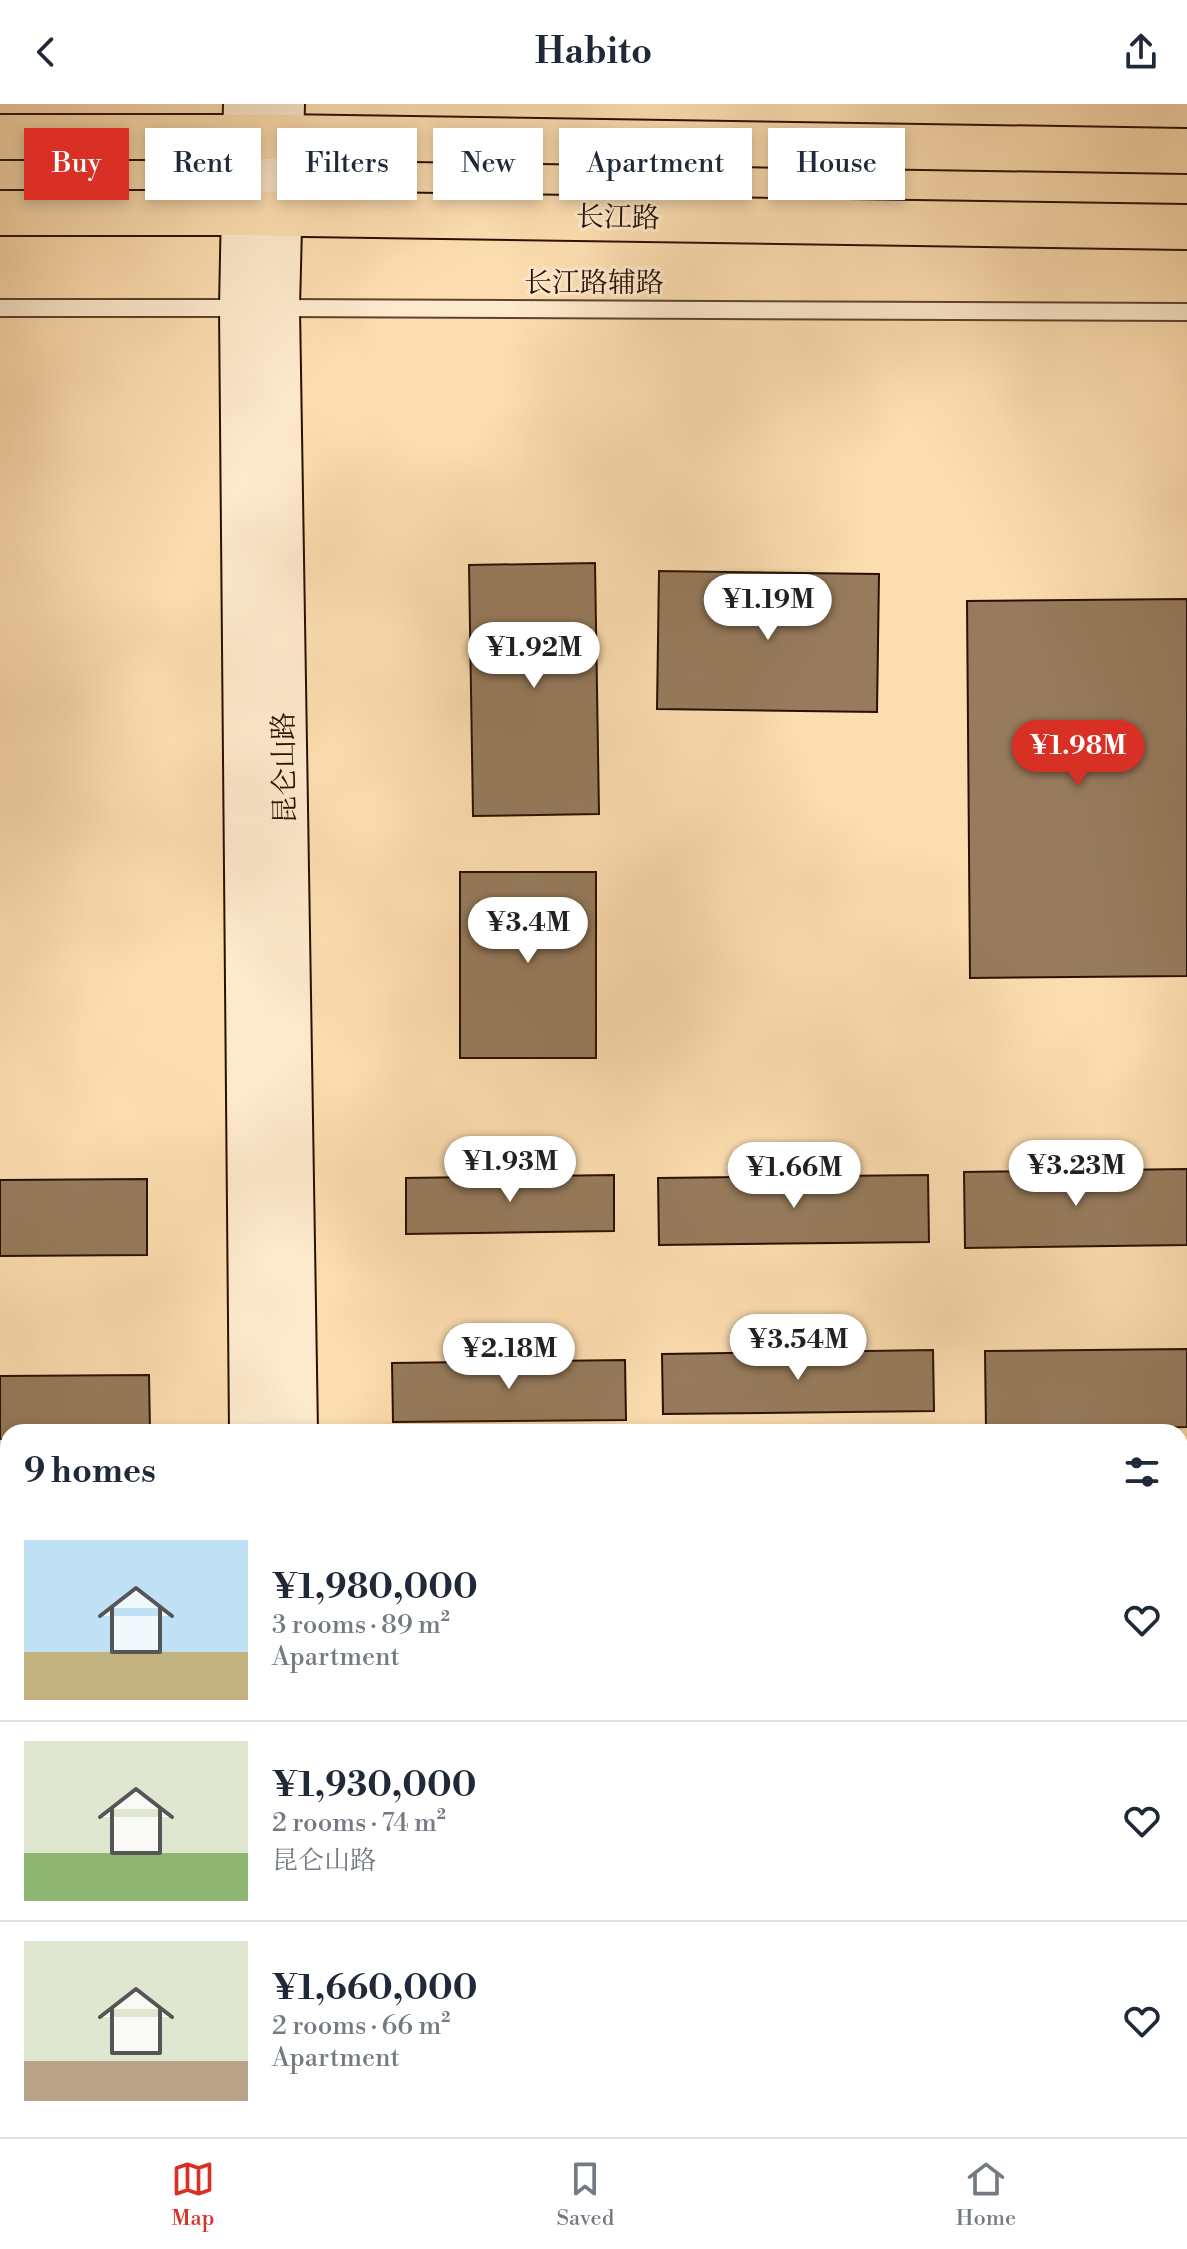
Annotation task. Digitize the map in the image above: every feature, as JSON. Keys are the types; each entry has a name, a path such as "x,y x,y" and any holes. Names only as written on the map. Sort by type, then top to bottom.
{"main road":[{"path":"0,137 263,120 1187,151"},
{"name":"长江路","path":"0,213 260,213 1187,227"}],"street":[{"name":"昆仑山路","path":"252,1424 263,120"},
{"name":"昆仑山路","path":"260,308 295,1424"}],"lane":[{"name":"长江路辅路","path":"0,308 1187,312"}],"building":[{"path":"595,563 599,814 473,816 469,565"},
{"path":"659,571 879,574 877,712 657,709"},
{"path":"1187,599 1187,976 970,978 967,601"},
{"path":"460,872 596,872 596,1058 460,1058"},
{"path":"1187,1169 1187,1245 965,1248 964,1172"},
{"path":"614,1175 614,1231 406,1234 406,1178"},
{"path":"928,1175 929,1242 659,1245 658,1178"},
{"path":"147,1179 147,1255 0,1256 0,1180"},
{"path":"1187,1349 1187,1424 986,1424 985,1351"},
{"path":"933,1350 934,1411 663,1414 662,1354"},
{"path":"625,1360 626,1420 393,1422 392,1363"},
{"path":"149,1375 150,1424 0,1424 0,1376"}]}
